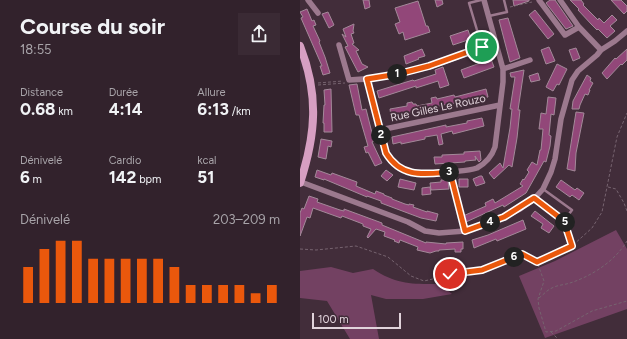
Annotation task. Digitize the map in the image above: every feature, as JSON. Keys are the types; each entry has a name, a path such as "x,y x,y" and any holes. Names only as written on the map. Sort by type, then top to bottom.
{"street":[{"path":"308,0 318,13"},
{"path":"367,79 386,153 393,163 398,167 416,174 450,172 477,168 489,159 495,147 503,69 489,16 483,0"},
{"path":"539,0 565,35 579,27"},
{"path":"560,0 579,27 601,50"},
{"path":"300,46 312,84 314,105 310,146 300,183 408,222 425,231 439,233 465,231 504,217 534,198 543,189 556,159 561,119 572,80 578,71 598,55 601,50 627,31"},
{"path":"339,45 349,80 398,74 429,66 496,42"},
{"path":"503,69 530,60"},
{"name":"Rue Gilles Le Rouzo","path":"380,130 500,105"}],"lane":[{"path":"482,47 469,3 483,0"},
{"path":"489,16 507,12 504,0"},
{"path":"534,198 564,221 572,210 543,189"}],"path":[{"path":"506,8 539,0"},
{"path":"312,84 349,80"},
{"path":"537,262 572,246 592,228 602,212 617,137 627,112"},
{"path":"450,172 465,231"},
{"path":"608,187 616,189 627,211"},
{"path":"564,221 572,246"},
{"path":"538,299 553,287 570,283 604,266 623,248 627,240"},
{"path":"300,250 356,246 388,257 411,276 424,281 450,274 482,270 522,254 537,262 544,281 538,299 546,332 556,331 592,311 627,301"},
{"path":"550,331 558,339"}],"shaded area":[{"path":"616,230 627,249 627,309 545,338 519,276 555,261"},
{"path":"331,267 353,273 373,269 398,281 440,284 452,294 423,299 386,299 371,295 379,339 350,339 327,301 300,298 300,271"}],"building":[{"path":"363,0 369,0 370,7 365,9"},
{"path":"435,0 442,0 443,4 437,7"},
{"path":"513,0 529,0 529,1 514,6"},
{"path":"550,0 555,0 573,26 566,29 546,3"},
{"path":"570,0 581,0 584,4 583,5 598,20 599,18 604,23 612,15 617,20 610,26 615,31 607,38 592,25"},
{"path":"611,0 621,0 627,6 627,11 624,14"},
{"path":"418,1 426,26 428,26 430,32 405,40 403,32 399,34 395,24 400,22 395,8"},
{"path":"307,9 312,21 314,20 316,25 313,26 320,41 319,42 330,73 323,75 320,66 322,66 301,18 303,17 300,12"},
{"path":"535,10 554,34 548,39 529,15"},
{"path":"328,12 334,25 329,28 322,14"},
{"path":"508,18 520,58 510,62 499,20"},
{"path":"354,24 354,33 351,34 354,43 352,44 359,50 356,51 362,64 368,67 358,72 345,47 348,46 342,34 346,37 343,29"},
{"path":"468,30 471,39 453,45 450,36"},
{"path":"549,47 555,61 546,64 541,50"},
{"path":"576,48 580,58 573,61 569,50"},
{"path":"422,49 425,56 406,64 404,56"},
{"path":"627,49 627,60 622,65 621,64 607,79 602,73 615,58 616,59"},
{"path":"491,59 494,67 464,78 461,70"},
{"path":"557,64 567,69 559,85 557,84 553,91 546,87"},
{"path":"443,67 449,85 440,88 438,81 416,88 416,86 379,98 377,91 436,74 435,70"},
{"path":"524,70 518,110 520,110 517,138 512,167 509,165 494,179 489,173 500,163 503,168 510,128 512,109 510,109 515,77 511,77 510,73"},
{"path":"538,73 540,80 531,82 529,76"},
{"path":"587,75 591,78 590,81 593,83 588,95 585,94 579,109 572,109 573,101"},
{"path":"357,84 362,110 366,109 374,141 372,142 382,163 375,166 368,152 366,153 364,147 368,146 359,115 356,115 349,85"},
{"path":"331,89 332,132 324,132 324,90"},
{"path":"486,89 488,97 473,100 474,102 457,106 456,103 448,104 426,109 427,112 418,113 418,111 391,117 390,109 407,106 407,103 412,102 417,106 432,103 431,98 436,97 437,99 454,95 455,97"},
{"path":"548,97 556,98 554,115 551,114 549,135 551,136 550,146 546,162 544,161 526,193 504,207 503,205 466,222 463,216 486,206 485,203 493,199 495,203 523,186 520,184 529,172 527,170 532,162 537,165 541,150 543,129 539,129 541,113 546,114"},
{"path":"576,112 584,113 576,153 575,171 567,169"},
{"path":"482,118 484,126 453,134 452,131 441,134 443,144 439,145 437,135 401,144 401,142 393,144 392,137 446,125 446,127 467,123 467,121"},
{"path":"321,139 332,141 331,147 328,146 326,159 318,157"},
{"path":"480,151 481,160 479,162 475,156 476,160 435,164 434,157"},
{"path":"317,170 331,175 332,173 357,182 356,186 375,194 376,191 405,204 414,205 413,207 438,214 436,221 421,218 381,203 381,201 315,177"},
{"path":"386,170 393,175 387,181 381,176"},
{"path":"482,176 485,183 476,186 473,179"},
{"path":"400,179 416,183 414,190 398,187"},
{"path":"459,179 468,179 468,187 459,187"},
{"path":"441,180 448,181 449,189 431,190 430,183 441,182"},
{"path":"561,180 575,190 577,188 584,193 579,200 572,195 570,197 556,187"},
{"path":"430,187 431,194 422,195 422,188"},
{"path":"309,196 318,199 317,202 344,211 344,209 382,223 382,225 426,243 446,244 463,242 463,249 461,249 461,252 455,252 455,249 439,250 430,253 417,250 418,247 400,240 399,243 394,241 395,240 384,236 385,232 376,229 368,238 367,237 371,229 363,226 363,224 342,216 341,218 313,208 310,218 307,217 300,236 300,213 302,208 304,209"},
{"path":"535,211 554,226 549,233 541,228 543,224 531,216"},
{"path":"523,220 526,229 497,241 496,239 474,248 472,240"}],"route":[{"path":"450,274 482,270 522,254 537,262 572,246 564,221 534,198 504,217 465,231 450,172 422,174 412,173 398,167 386,153 367,79 398,74 429,66 482,47"}]}
